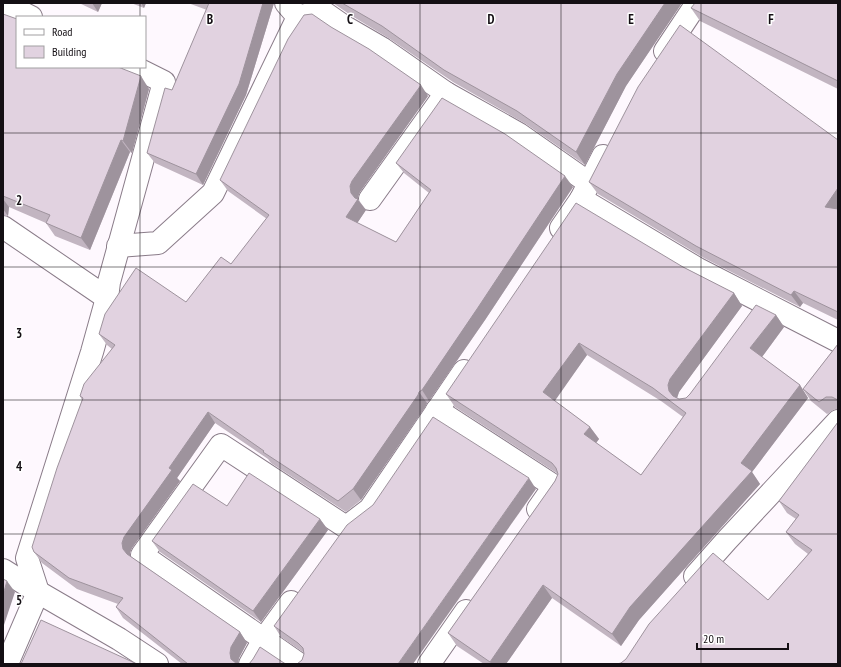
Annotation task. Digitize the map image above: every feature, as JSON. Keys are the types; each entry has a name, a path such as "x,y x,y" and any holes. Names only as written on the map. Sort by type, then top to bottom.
{"street":[{"path":"3,3 33,12"},
{"path":"654,68 697,3"},
{"path":"118,246 158,243 213,193 292,10 324,7 345,27 383,49 446,93 519,134 585,191 698,270 838,341"},
{"path":"7,664 38,592 27,558 92,352 107,298 108,282 164,82 136,68"},
{"path":"370,199 446,93"},
{"path":"551,244 585,191 611,141"},
{"path":"3,227 107,298"},
{"path":"748,320 762,302"},
{"path":"333,546 346,527 370,509 477,352"},
{"path":"437,410 554,486 527,524"},
{"path":"679,593 838,421"},
{"path":"299,664 142,555 221,445 346,527"},
{"path":"3,570 119,639 157,664"},
{"path":"250,664 264,639 301,590"},
{"path":"429,664 478,594"}],"building":[{"path":"209,3 263,3 239,84 196,174 147,153 165,88 172,90"},
{"path":"342,3 665,3 617,74 576,152 517,111 444,70 382,26"},
{"path":"695,3 838,3 838,81 691,8"},
{"path":"3,14 16,19 16,68 121,68 141,76 123,141 121,140 81,238 46,223 50,215 3,196"},
{"path":"312,14 369,49 421,85 352,181 350,186 351,193 358,199 346,217 396,242 431,190 396,163 442,98 505,134 565,176 477,309 353,489 338,501 263,452 264,451 208,412 169,468 172,470 124,537 122,543 123,549 127,554 240,632 231,647 230,653 231,659 237,664 188,664 116,607 123,598 69,578 34,552 32,547 57,468 83,398 80,396 84,384 115,345 99,334 105,314 136,268 186,302 221,257 231,264 269,215 220,180 288,39 304,15"},
{"path":"680,25 838,140 838,188 825,207 838,209 838,312 794,291 791,295 696,246 589,182 638,87"},
{"path":"576,203 683,267 734,293 670,379 668,385 669,391 673,396 679,399 686,398 690,394 756,305 776,315 750,348 800,385 741,463 752,471 630,607 612,634 543,585 490,662 448,633 555,481 558,474 552,463 446,394","holes":["579,343 653,388 686,413 641,475 584,434 590,427 543,392"]},
{"path":"838,344 838,400 832,397 826,397 819,402 803,389"},
{"path":"433,417 529,478 398,664 297,664 302,660 304,654 303,648 274,626 347,525 373,505"},
{"path":"838,422 838,664 617,664 626,659 649,624 713,553 768,600 812,550 786,532 799,515 779,501"},
{"path":"249,473 320,519 253,611 152,541 193,484 227,506"},
{"path":"3,579 7,581 3,595"},
{"path":"41,620 137,664 21,664"},
{"path":"260,647 286,664 249,664"}]}
